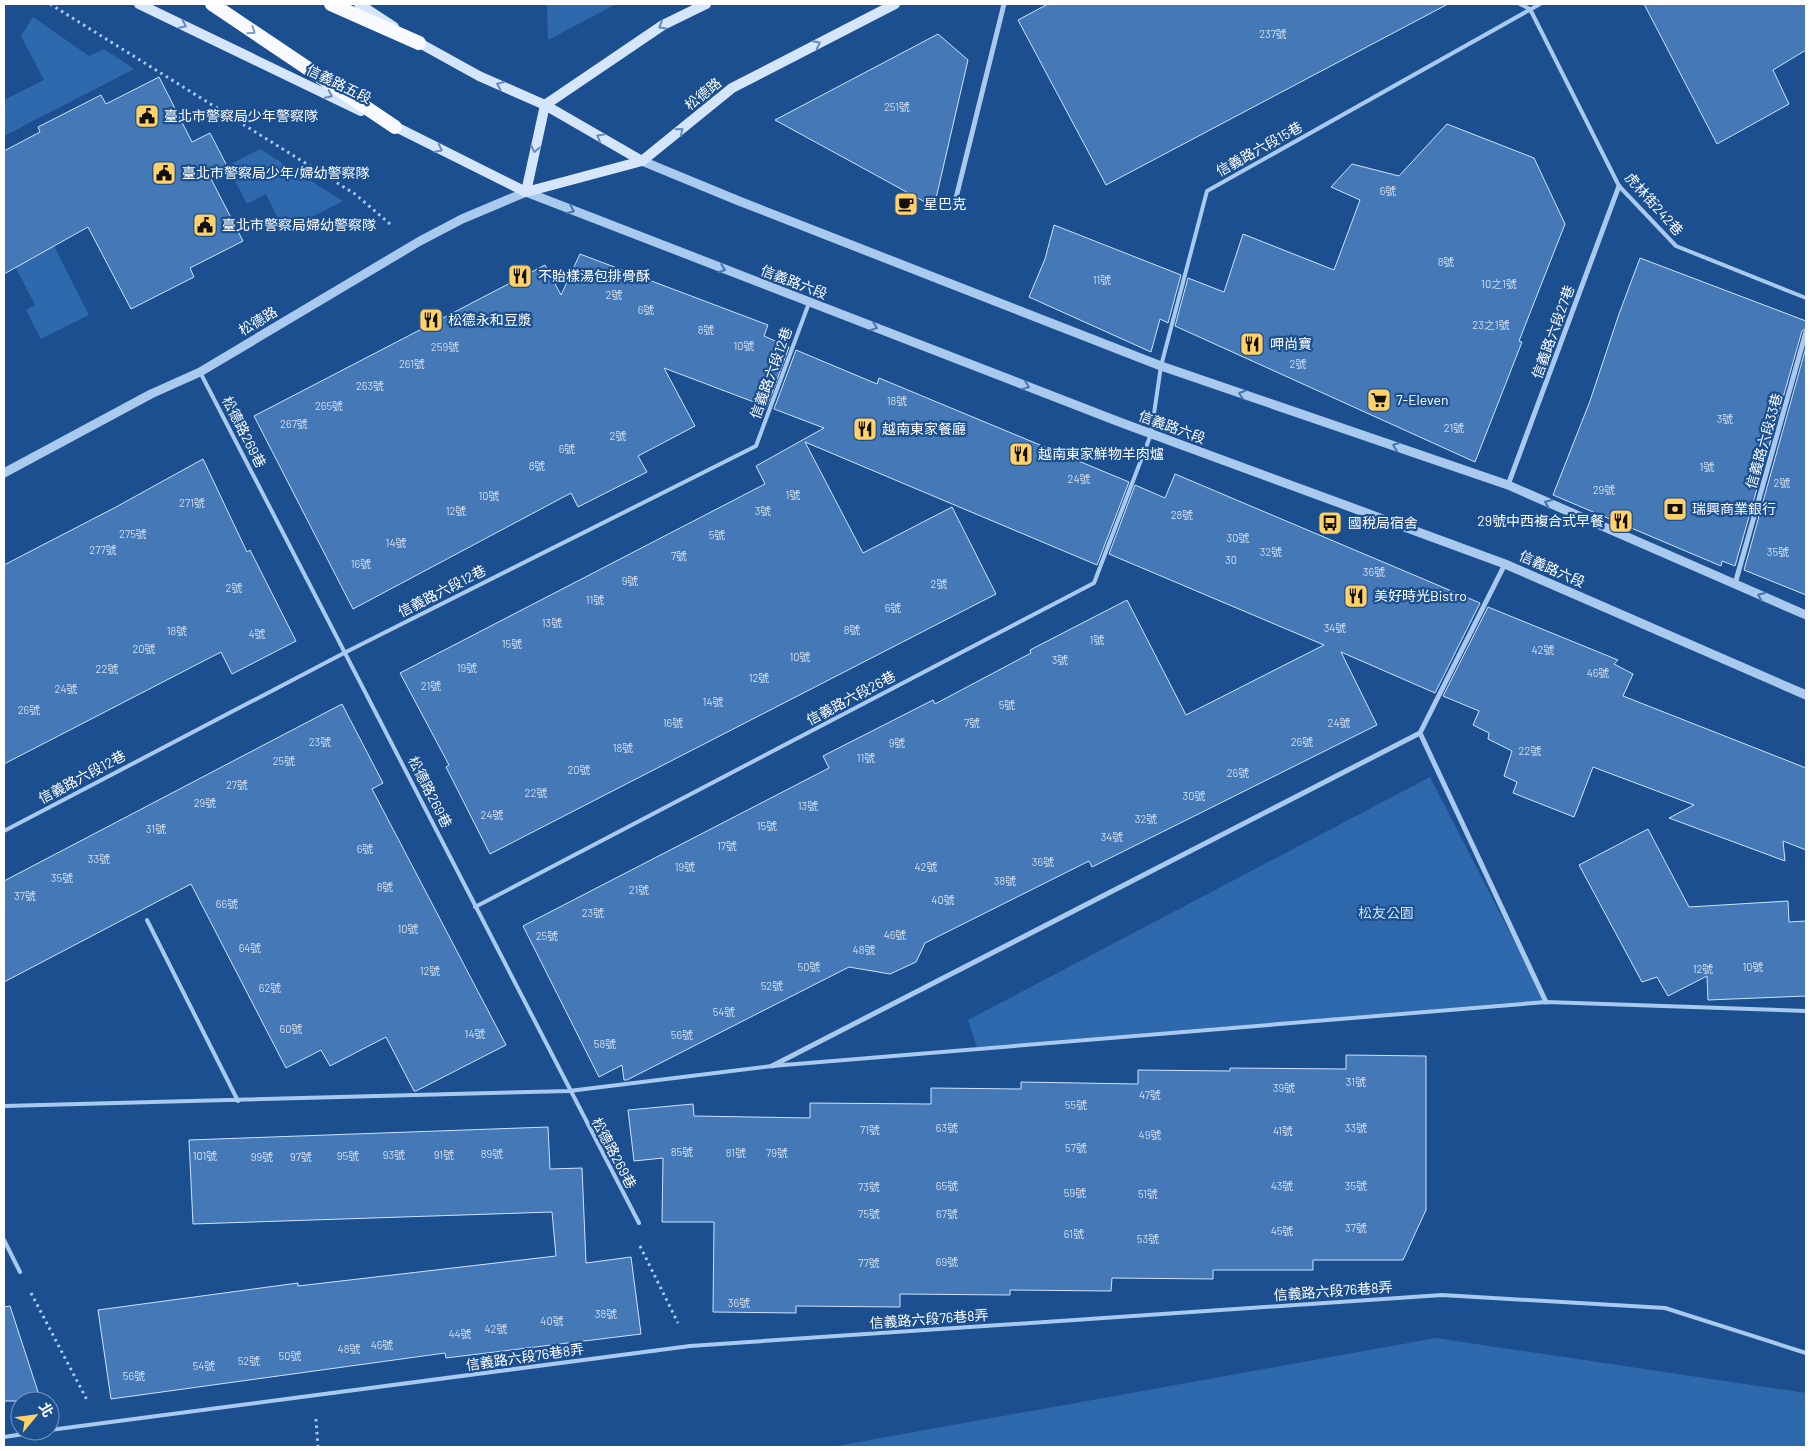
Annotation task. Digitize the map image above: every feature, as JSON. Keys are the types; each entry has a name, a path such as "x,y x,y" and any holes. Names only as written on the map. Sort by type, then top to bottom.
{"highway":[{"path":"212,4 395,127"},
{"path":"331,4 419,44"}],"main road":[{"name":"信義路五段","path":"139,4 526,192"},
{"path":"359,4 419,44 479,76 544,105 642,161"},
{"path":"526,192 544,105 662,25 706,4"},
{"name":"松德路","path":"526,192 642,161 732,88 895,4"}],"street":[{"path":"954,206 1004,4"},
{"path":"642,161 739,201 1161,366 1508,485 1806,615"},
{"name":"信義路六段27巷","path":"1508,485 1619,186"},
{"name":"信義路六段","path":"526,192 1151,434 1505,564 1806,695"},
{"name":"松德路","path":"4,473 151,394 200,372 420,241 462,219 526,192"},
{"name":"信義路六段33巷","path":"1735,585 1806,332"},
{"path":"772,1066 1420,733 1505,564"},
{"path":"1420,733 1546,1002"}],"lane":[{"path":"1520,4 1530,9"},
{"name":"信義路六段15巷","path":"1151,434 1161,366 1207,191 1540,4"},
{"name":"虎林街242巷","path":"1530,9 1619,186 1676,246 1806,298"},
{"name":"信義路六段12巷","path":"4,831 346,652 756,446 810,302"},
{"name":"松德路269巷","path":"200,372 346,652 569,1091 639,1223"},
{"name":"信義路六段26巷","path":"475,907 1094,583 1151,434"},
{"path":"147,920 238,1101"},
{"path":"4,1106 569,1091 772,1066 1546,1002 1806,1011"},
{"path":"4,1240 20,1272"},
{"name":"信義路六段76巷8弄","path":"60,1429 690,1346 1442,1295 1665,1308 1806,1353"}],"path":[{"path":"50,4 355,194 390,224"},
{"path":"639,1223 640,1249 690,1346"},
{"path":"20,1272 99,1423"}],"green space":[{"path":"547,4 616,4 548,40"},
{"path":"33,17 89,56 104,49 134,69 4,136 4,100 44,80 21,36"},
{"path":"4,148 89,315 41,339 26,310 35,305 4,245 16,239 4,216"},
{"path":"260,149 343,201 284,231 266,194 247,204 227,166"},
{"name":"松友公園","path":"1430,777 1545,1001 977,1047 968,1020"},
{"path":"1436,1338 1806,1393 1806,1447 831,1447"}],"building":[{"path":"1048,4 1448,4 1106,185 1018,20"},
{"path":"1644,4 1806,4 1806,50 1773,70 1789,104 1717,144"},
{"path":"938,34 968,60 934,207 775,120"},
{"path":"159,77 192,142 210,133 227,166 209,175 243,241 190,268 194,277 131,309 88,227 4,274 4,151 40,132 38,127 101,95 106,104"},
{"path":"1447,124 1534,158 1565,224 1519,341 1522,342 1475,462 1175,326 1188,278 1224,292 1243,234 1334,270 1360,200 1331,187 1352,164 1399,176"},
{"path":"1054,225 1181,275 1168,323 1160,319 1151,352 1029,297 1045,259"},
{"path":"580,254 768,325 764,336 789,347 767,407 664,368 695,426 638,456 647,472 578,507 571,493 353,609 254,416 545,265 561,295"},
{"path":"1640,258 1806,321 1806,328 1802,331 1735,566 1722,561 1721,566 1553,495 1590,401"},
{"path":"1806,347 1806,595 1744,570"},
{"path":"796,350 877,384 879,378 1129,482 1097,565 805,442 863,553 952,507 996,594 490,854 446,767 449,765 400,673 765,484 756,466 824,428 774,409"},
{"path":"203,459 247,552 250,550 296,641 232,674 221,652 4,764 4,565"},
{"path":"1175,474 1480,603 1435,693 1341,652 1377,725 1092,867 1089,861 925,943 916,962 890,974 849,967 627,1080 624,1080 622,1065 599,1077 523,926 829,768 823,756 933,700 935,704 1031,653 1030,650 1127,600 1186,715 1324,645 1109,554 1135,485 1165,498"},
{"path":"1488,607 1618,660 1614,664 1633,674 1623,696 1806,768 1806,850 1783,841 1785,861 1669,818 1694,805 1593,767 1574,817 1513,793 1517,782 1504,776 1512,751 1488,739 1489,733 1473,725 1479,711 1443,696"},
{"path":"342,704 383,783 372,789 506,1045 416,1091 414,1091 386,1037 330,1066 321,1050 286,1068 191,884 4,982 4,881"},
{"path":"1648,829 1689,907 1788,901 1789,922 1806,921 1806,996 1708,1000 1707,976 1668,996 1657,977 1642,982 1579,865"},
{"path":"1346,1055 1426,1056 1426,1210 1403,1260 1313,1260 1313,1270 1213,1270 1213,1279 1112,1278 1111,1291 1010,1290 1010,1295 900,1294 900,1307 796,1306 796,1313 713,1312 714,1222 662,1222 663,1158 634,1161 628,1110 693,1104 694,1116 810,1118 810,1103 931,1104 931,1088 1021,1089 1021,1082 1138,1084 1138,1070 1230,1071 1230,1068 1346,1069"},
{"path":"548,1127 550,1169 582,1168 586,1263 631,1257 641,1334 446,1358 445,1353 111,1399 98,1310 298,1283 298,1286 556,1256 552,1212 193,1224 189,1140"},
{"path":"10,1306 38,1391 10,1391 10,1401 4,1401 4,1307"}],"place":[{"name":"臺北市警察局少年警察隊","path":"147,116"},
{"name":"臺北市警察局少年/婦幼警察隊","path":"164,173"},
{"name":"星巴克","path":"906,204"},
{"name":"臺北市警察局婦幼警察隊","path":"205,225"},
{"name":"不貽樣湯包排骨酥","path":"520,276"},
{"name":"松德永和豆漿","path":"431,320"},
{"name":"呷尚寶","path":"1252,344"},
{"name":"7-Eleven","path":"1379,400"},
{"name":"越南東家餐廳","path":"865,429"},
{"name":"越南東家鮮物羊肉爐","path":"1021,454"},
{"name":"瑞興商業銀行","path":"1675,509"},
{"name":"29號中西複合式早餐","path":"1621,521"},
{"name":"國稅局宿舍","path":"1330,523"},
{"name":"美好時光Bistro","path":"1356,596"}]}
